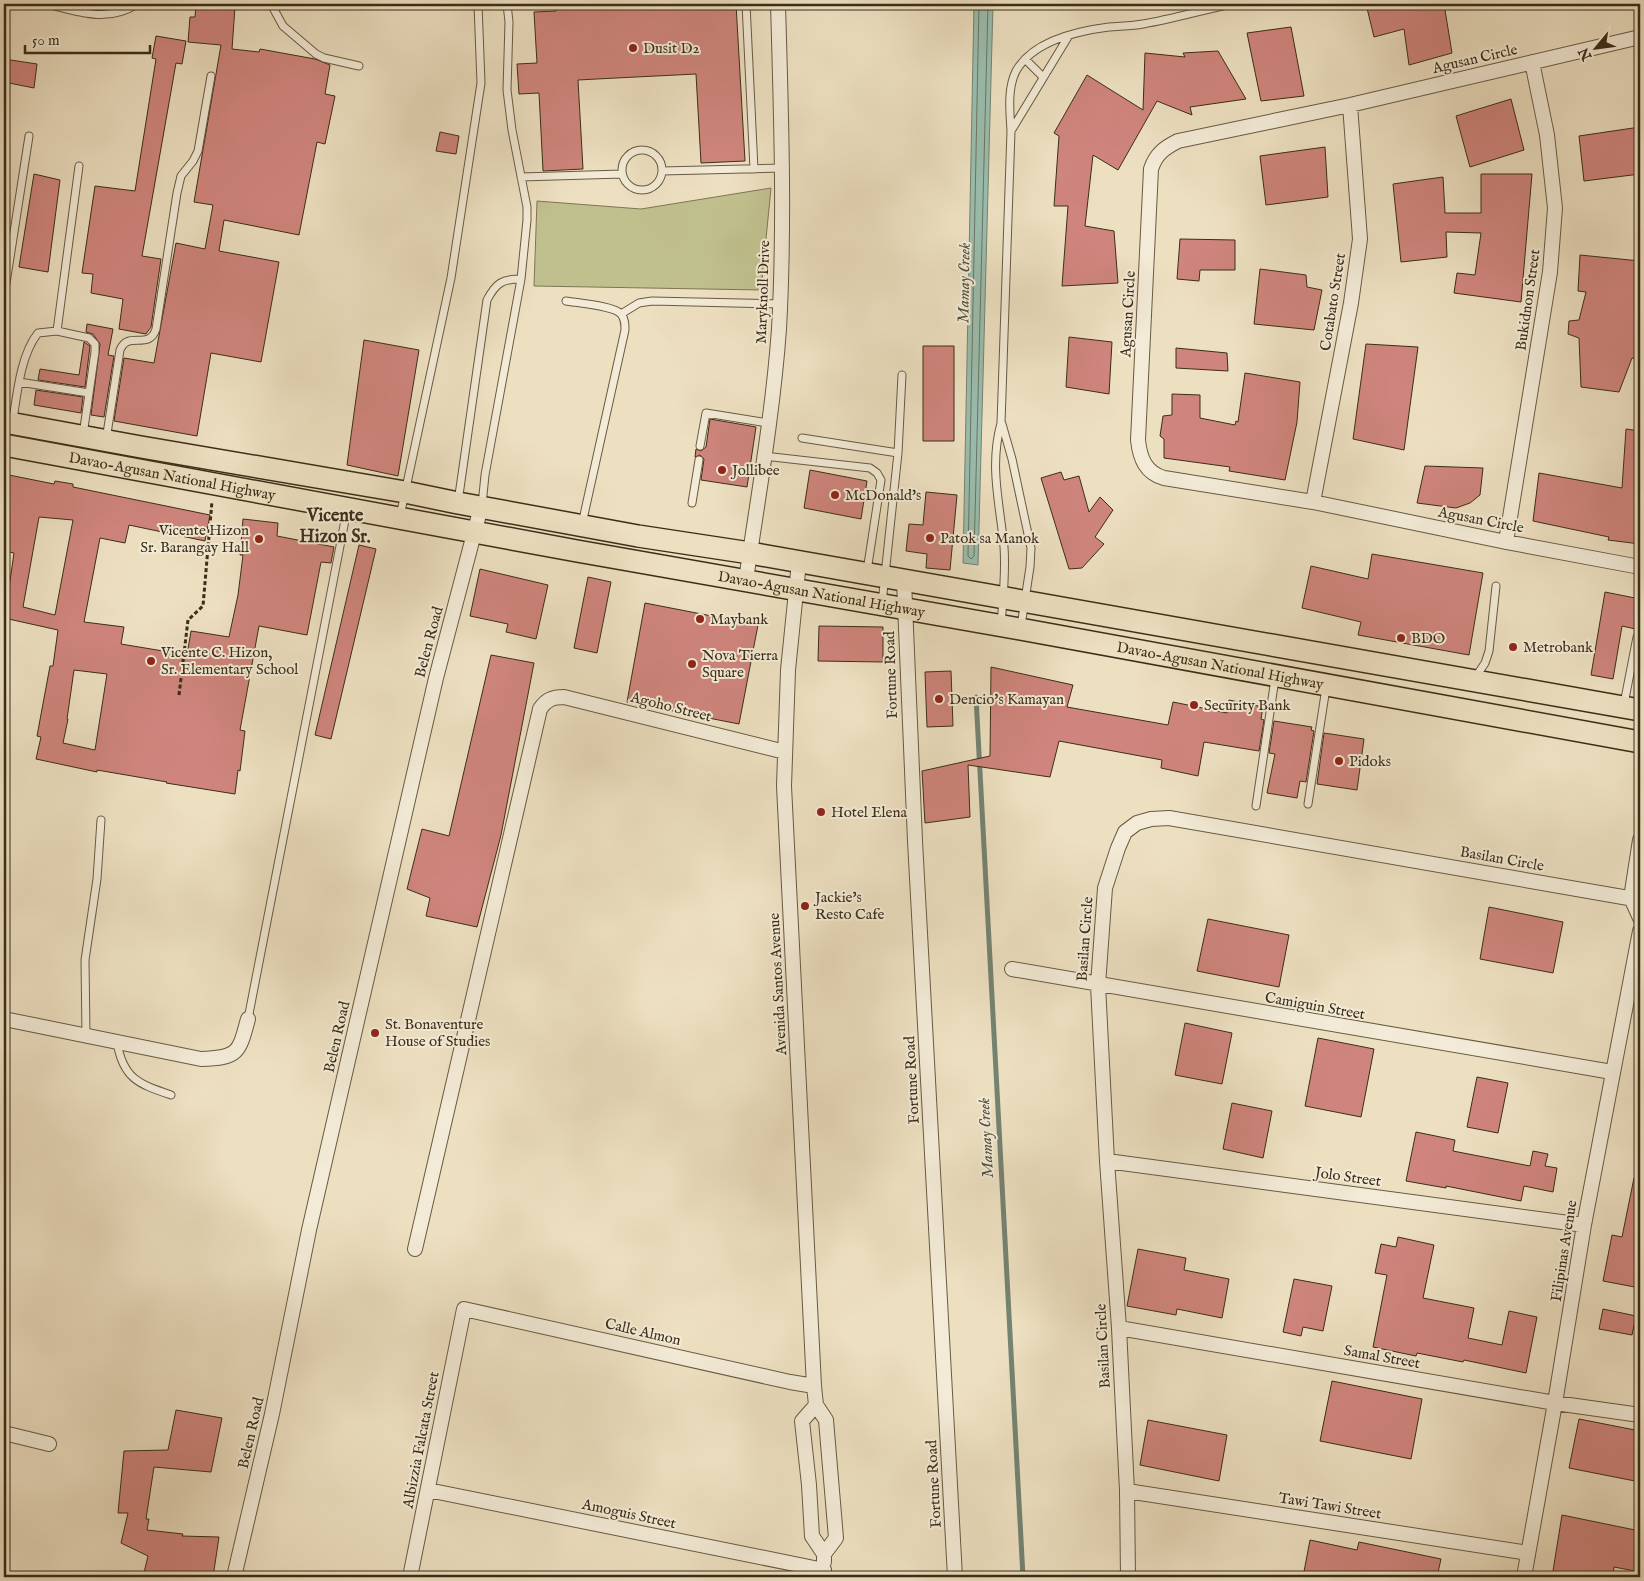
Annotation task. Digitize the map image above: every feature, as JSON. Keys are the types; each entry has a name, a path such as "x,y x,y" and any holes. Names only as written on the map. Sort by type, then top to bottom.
{"main road":[{"name":"Davao-Agusan National Highway","path":"8,422 405,492 638,536 750,553 1632,709"},
{"name":"Davao-Agusan National Highway","path":"4,445 634,561 1011,627 1640,742"},
{"path":"634,561 638,536"},
{"path":"1412,701 1417,670"}],"street":[{"name":"Maryknoll Drive","path":"746,580 774,387 780,304 783,168 778,4"},
{"name":"Agusan Circle","path":"1640,37 1350,105 1178,141 1161,151 1155,158 1151,169 1138,440 1140,455 1145,466 1156,476 1312,502 1506,542 1640,566"},
{"name":"Bukidnon Street","path":"1506,542 1550,272 1555,208 1547,135 1532,62"},
{"name":"Cotabato Street","path":"1312,502 1352,303 1360,239 1350,105"},
{"name":"Belen Road","path":"234,1577 272,1414 309,1230 431,697 482,507"},
{"name":"Avenida Santos Avenue","path":"799,562 788,670 784,786 814,1386 816,1405 826,1420 836,1538 824,1554"},
{"name":"Fortune Road","path":"885,578 905,608 915,850 955,1577"},
{"name":"Agoho Street","path":"415,1249 540,709 549,699 564,697 784,752"},
{"name":"Basilan Circle","path":"1128,1577 1127,1490 1119,1328 1107,1161 1098,985 1105,888 1112,863 1125,832 1137,823 1151,819 1169,818 1636,899"},
{"path":"1640,840 1636,899 1640,918"},
{"name":"Filipinas Avenue","path":"1524,1577 1584,1225 1640,931"},
{"name":"Camiguin Street","path":"1012,969 1612,1072"},
{"path":"4,1020 201,1059 223,1058 235,1051 241,1044 248,1019"},
{"name":"Jolo Street","path":"1107,1161 1584,1225"},
{"name":"Calle Almon","path":"464,1309 814,1386"},
{"name":"Albizzia Falcata Street","path":"410,1577 464,1309"},
{"name":"Samal Street","path":"1119,1328 1555,1403 1640,1414"},
{"name":"Avenida Santos Avenue","path":"816,1405 802,1421 812,1536 824,1554 824,1574"},
{"path":"4,1434 49,1444"},
{"name":"Amoguis Street","path":"428,1490 824,1574"},
{"name":"Tawi Tawi Street","path":"1127,1490 1528,1553"}],"lane":[{"path":"47,4 97,16 111,14 137,4"},
{"path":"271,4 283,26 316,54 358,66"},
{"path":"400,517 451,278 481,83 478,4"},
{"path":"482,507 485,475 521,279 527,220 527,207 512,130 507,90 509,22 507,4"},
{"path":"746,4 754,169"},
{"path":"1011,627 1003,598 1004,546 997,498 995,461 1001,423 1011,131 1010,106 1011,89 1016,72 1025,59 1035,50 1068,36 1093,30 1141,25 1230,4"},
{"path":"1011,131 1068,36"},
{"path":"1025,59 1043,77"},
{"path":"106,440 122,344 127,341 150,338 154,335 156,329 177,193 181,176 198,151 211,76"},
{"path":"4,296 29,136"},
{"path":"640,149 655,154 662,165 662,171 661,177 652,187 640,190 628,185 621,168 626,156 630,152 640,149"},
{"path":"57,331 80,166"},
{"path":"662,171 783,168"},
{"path":"521,177 622,174"},
{"path":"458,503 487,300 500,283 508,279 521,279"},
{"path":"566,301 614,310 621,314 625,322 625,330 582,525"},
{"path":"621,314 639,303 652,301 780,304"},
{"path":"8,422 30,343 38,333 57,331 88,338 95,344 96,352 83,436"},
{"path":"882,604 898,454 902,375"},
{"path":"19,382 89,393"},
{"path":"700,446 706,413 768,423"},
{"path":"1001,423 1012,459 1031,548 1024,602 1011,627"},
{"path":"802,438 898,454"},
{"path":"764,456 870,468 878,473 881,480 885,578"},
{"path":"692,503 699,460"},
{"path":"248,1019 347,507"},
{"path":"1474,680 1485,663 1489,651 1496,586"},
{"path":"1632,709 1636,637"},
{"path":"1256,806 1276,676"},
{"path":"1308,804 1326,685"},
{"path":"86,1036 85,960 96,879 101,820"},
{"path":"117,1042 120,1057 128,1073 146,1086 171,1095"}],"path":[{"path":"179,695 188,620 203,606 214,483"}],"green space":[{"path":"771,188 761,290 534,286 537,201 641,209"}],"water":[{"path":"974,4 993,4 978,565 963,563"}],"building":[{"path":"196,4 235,7 232,49 259,52 260,49 315,59 330,65 325,94 335,96 325,144 317,142 299,235 224,220 219,251 279,262 261,362 211,353 197,436 114,421 124,358 154,363 176,243 205,249 213,205 194,202 221,45 188,42 190,17 195,17"},
{"name":"Dusit D2","path":"555,4 736,4 745,161 701,163 696,74 578,80 583,169 543,171 539,93 519,94 517,64 537,63 534,12 556,11"},
{"path":"1366,4 1444,4 1452,53 1409,65 1404,29 1374,37"},
{"path":"1291,27 1304,96 1261,101 1247,33"},
{"path":"156,36 186,41 182,64 176,63 142,256 161,259 151,327 146,334 119,329 123,299 91,293 93,274 82,273 95,186 135,191 156,59 152,58"},
{"path":"1218,51 1246,99 1190,107 1192,115 1157,101 1118,170 1093,155 1085,226 1114,231 1118,283 1062,286 1068,206 1054,206 1059,136 1054,133 1087,75 1143,110 1145,53 1185,57 1183,53"},
{"path":"4,59 37,64 34,88 4,82"},
{"path":"1511,99 1524,150 1470,167 1456,116"},
{"path":"1640,127 1640,174 1584,181 1579,136"},
{"path":"440,132 459,136 456,154 436,151"},
{"path":"1325,147 1328,197 1266,205 1260,156"},
{"path":"34,174 60,180 48,272 19,267"},
{"path":"1481,174 1532,174 1521,302 1454,293 1457,273 1475,275 1481,233 1446,232 1447,257 1401,262 1393,184 1443,177 1445,213 1481,213"},
{"path":"1180,239 1235,240 1235,270 1200,270 1199,281 1177,279"},
{"path":"1580,255 1640,261 1640,360 1632,358 1619,392 1581,387 1579,338 1568,334 1569,321 1579,320 1586,292 1578,291"},
{"path":"1260,269 1306,275 1307,287 1322,290 1314,330 1254,324"},
{"path":"87,324 113,329 108,355 114,356 104,417 91,415 100,344 93,334 86,332"},
{"path":"1069,337 1112,342 1109,394 1066,387"},
{"path":"364,340 419,350 398,476 347,465"},
{"path":"84,342 90,346 85,387 38,380 40,369 79,375"},
{"path":"1366,344 1418,347 1404,450 1353,439"},
{"path":"923,346 954,346 954,441 923,441"},
{"path":"1176,348 1227,353 1228,371 1176,368"},
{"path":"1245,373 1300,382 1297,422 1285,480 1229,471 1230,467 1164,458 1164,439 1160,436 1163,416 1172,415 1172,394 1200,395 1200,418 1235,425 1236,421 1238,422"},
{"path":"36,390 83,397 81,413 34,405"},
{"path":"710,419 756,427 747,487 701,480 704,459 700,455 695,457 696,449 701,451 706,447"},
{"path":"1626,429 1640,431 1640,544 1608,540 1609,537 1533,521 1539,473 1622,488"},
{"path":"1425,466 1483,468 1480,495 1470,503 1456,508 1417,503"},
{"name":"McDonald's","path":"810,470 867,481 861,519 804,508"},
{"path":"1061,472 1064,480 1079,476 1089,512 1100,497 1113,510 1095,537 1104,544 1082,568 1069,569 1041,478"},
{"name":"Vicente C. Hizon, Sr. Elementary School","path":"4,474 54,484 55,481 73,484 73,487 210,515 205,541 129,525 125,543 100,538 84,622 124,627 121,644 187,655 191,631 229,637 238,595 243,555 240,555 243,519 278,523 277,536 334,547 331,563 321,562 307,635 259,626 240,730 245,731 235,794 97,770 97,772 36,759 41,737 37,736 50,666 53,666 58,630 4,618 4,587 9,588 14,553 4,551","holes":["39,517 73,520 55,615 23,607","74,670 107,674 95,750 63,743"]},
{"name":"Patok sa Manok","path":"926,492 957,495 950,570 926,568 927,554 906,551 909,524 923,525"},
{"path":"359,545 376,549 331,739 315,735"},
{"path":"1372,554 1483,573 1469,655 1358,635 1361,622 1302,608 1311,566 1368,579"},
{"path":"480,569 548,585 536,639 506,632 508,624 470,616"},
{"path":"588,577 611,582 597,653 574,648"},
{"path":"1605,592 1640,599 1640,630 1622,626 1613,679 1591,675"},
{"name":"Nova Tierra Square","path":"645,603 758,625 739,724 627,702"},
{"path":"819,626 883,627 883,662 818,661"},
{"path":"491,655 534,663 501,835 477,927 426,916 430,898 407,889 422,829 449,836"},
{"path":"991,667 1073,685 1067,707 1168,725 1173,702 1227,713 1229,700 1263,707 1261,719 1264,720 1259,751 1204,742 1198,776 1161,768 1162,760 1059,741 1050,777 968,765 970,817 925,823 922,771 990,756"},
{"name":"Dencio's Kamayan","path":"951,671 953,726 927,727 925,672"},
{"path":"1274,721 1312,727 1311,730 1314,731 1306,782 1300,781 1297,798 1267,793 1275,754 1269,753"},
{"name":"Pidoks","path":"1324,733 1364,739 1357,790 1317,784"},
{"path":"1489,907 1563,922 1553,973 1480,959"},
{"path":"1208,919 1289,935 1279,987 1197,971"},
{"path":"1185,1023 1232,1033 1222,1084 1175,1075"},
{"path":"1318,1038 1374,1049 1361,1117 1305,1106"},
{"path":"1477,1077 1508,1083 1498,1133 1467,1127"},
{"path":"1232,1103 1272,1111 1263,1158 1223,1149"},
{"path":"1416,1132 1455,1140 1453,1151 1530,1166 1533,1151 1548,1154 1545,1166 1557,1168 1553,1192 1524,1186 1521,1201 1446,1186 1446,1188 1406,1181"},
{"path":"1634,1178 1640,1179 1640,1288 1603,1281 1612,1235 1622,1237"},
{"path":"1398,1237 1434,1245 1423,1298 1474,1308 1468,1338 1502,1345 1509,1311 1537,1317 1526,1373 1464,1360 1463,1362 1417,1353 1416,1356 1373,1347 1387,1275 1375,1273 1381,1244 1396,1247"},
{"path":"1138,1249 1186,1258 1184,1270 1229,1279 1222,1318 1177,1309 1176,1315 1127,1306"},
{"path":"1294,1279 1332,1286 1323,1331 1303,1327 1301,1336 1283,1332"},
{"path":"1603,1309 1636,1316 1632,1335 1599,1329"},
{"path":"1332,1381 1422,1399 1411,1459 1320,1441"},
{"path":"176,1410 222,1418 211,1472 154,1467 146,1519 149,1519 147,1530 183,1534 182,1536 219,1537 213,1577 143,1577 148,1556 121,1543 128,1513 118,1513 124,1451 168,1450"},
{"path":"1579,1419 1640,1431 1640,1482 1569,1468"},
{"path":"1148,1420 1227,1435 1219,1481 1140,1465"},
{"path":"1562,1515 1640,1531 1640,1572 1614,1567 1613,1577 1552,1577"},
{"path":"1310,1540 1357,1550 1359,1542 1441,1559 1437,1577 1303,1577"}],"waterway":[{"name":"Mamay Creek","path":"976,697 1023,1577"}],"place":[{"name":"Dusit D2","path":"633,48"},
{"name":"Jollibee","path":"722,470"},
{"name":"McDonald's","path":"835,495"},
{"name":"Patok sa Manok","path":"930,538"},
{"name":"Vicente Hizon Sr. Barangay Hall","path":"259,539"},
{"name":"Maybank","path":"700,619"},
{"name":"BDO","path":"1401,638"},
{"name":"Metrobank","path":"1513,647"},
{"name":"Vicente C. Hizon, Sr. Elementary School","path":"151,661"},
{"name":"Nova Tierra Square","path":"692,664"},
{"name":"Dencio's Kamayan","path":"939,699"},
{"name":"Security Bank","path":"1194,705"},
{"name":"Pidoks","path":"1339,761"},
{"name":"Hotel Elena","path":"821,812"},
{"name":"Jackie's Resto Cafe","path":"805,906"},
{"name":"St. Bonaventure House of Studies","path":"375,1033"}],"district":[{"name":"Vicente Hizon Sr.","path":"335,526"}]}
